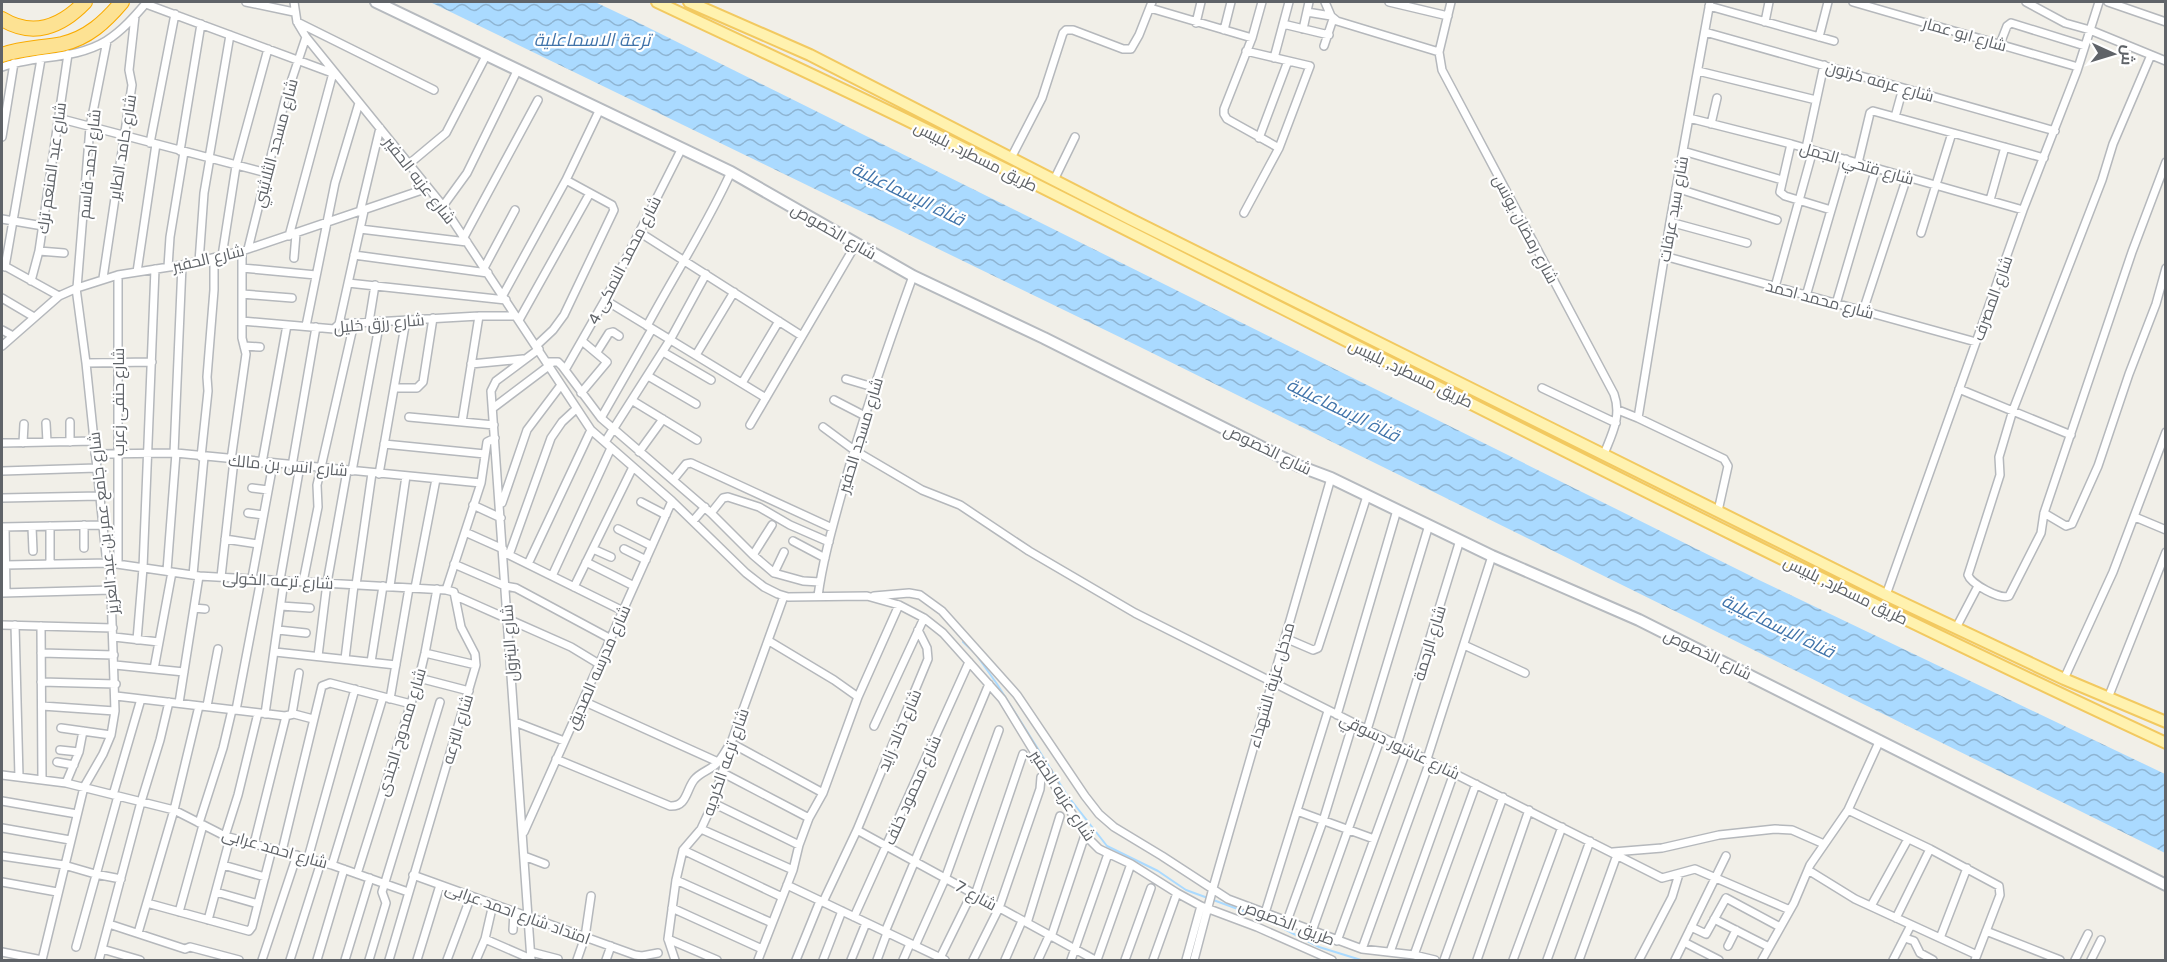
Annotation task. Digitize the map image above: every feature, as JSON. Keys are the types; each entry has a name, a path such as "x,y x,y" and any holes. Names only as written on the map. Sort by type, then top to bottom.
{"highway":[{"path":"2,19 18,27 38,30 64,19 85,2"},
{"path":"2,55 62,44 82,37 103,22 122,2"}],"main road":[{"name":"شارع الخصوص","path":"376,2 731,172 913,276 1044,338 1299,466 1331,478 1492,556 1639,620 2166,885"},
{"name":"طريق مسطرد, بلبيس","path":"657,2 948,140 1829,582 2027,679 2166,743"},
{"name":"طريق مسطرد, بلبيس","path":"689,2 810,54 1054,180 1886,595 2064,679 2166,722"}],"street":[{"path":"246,2 294,12"},
{"name":"شارع عزبه الحفير","path":"294,2 297,22 306,37 443,206 591,430 672,501 746,573 764,587 784,596 867,596 909,593 920,595 942,611 1017,694 1099,814 1114,827 1212,890"},
{"path":"1196,22 1201,2"},
{"path":"1224,30 1231,2"},
{"path":"1262,2 1252,38 1224,114 1227,119 1279,148"},
{"path":"1274,58 1289,2"},
{"path":"1303,29 1309,2"},
{"path":"1324,46 1329,35 1332,17 1325,2"},
{"path":"1389,2 1448,16"},
{"path":"1306,12 1332,17 1439,52 1451,2"},
{"path":"1765,22 1769,2"},
{"path":"1819,37 1826,2"},
{"name":"شارع ابو عمار","path":"1853,2 2078,67"},
{"path":"2026,2 2065,23 2090,30 2166,61"},
{"name":"شارع المصرف","path":"1886,595 2023,210 2078,67 2099,2"},
{"path":"2108,2 2166,22"},
{"path":"2,67 92,48 107,40 147,3 335,74 292,235 294,258"},
{"path":"1710,4 1834,41"},
{"name":"شارع سيد عرفات","path":"1638,418 1664,256 1710,4"},
{"path":"1011,158 1042,98 1063,33 1066,30 1073,30 1123,49 1131,49 1151,5 1196,22 1252,38"},
{"path":"137,272 153,144 175,14"},
{"name":"شارع حامد الطاير","path":"103,279 132,85 129,70 135,16"},
{"path":"297,22 434,90"},
{"path":"2000,44 2007,26 2011,23 2085,46"},
{"path":"168,267 170,237 201,24"},
{"path":"1283,24 1329,35"},
{"name":"شارع عرفه كرتون","path":"1705,32 2055,131"},
{"path":"199,262 200,227 209,158 230,35"},
{"name":"شارع مسجد الثلاثيني","path":"221,577 232,460 246,354 243,344 242,268 285,100 306,37"},
{"name":"شارع احمد قاسم","path":"76,288 90,127 107,40"},
{"path":"222,256 236,166 268,49"},
{"path":"1244,213 1279,148 1310,66 1246,51"},
{"name":"شارع رمضان يونس","path":"1439,52 1442,70 1614,394 1618,410 1616,423 1604,454"},
{"name":"شارع عبد المنعم ترك","path":"31,281 39,251 68,54"},
{"path":"409,164 446,133 487,54"},
{"path":"2151,55 2113,144 2102,180 2013,410 1999,457 2000,475 1968,578 1978,586 2002,597 2009,596 2041,533 2044,513 2132,252 2165,166"},
{"path":"41,59 3,266 59,296"},
{"path":"1259,138 1288,61"},
{"path":"2,137 14,63"},
{"path":"1775,287 1799,200 1824,65"},
{"path":"443,206 467,173 518,69"},
{"path":"1698,71 1816,100"},
{"path":"1895,117 1903,88"},
{"path":"1711,124 1717,98"},
{"path":"360,229 465,240 538,100"},
{"path":"306,326 335,183 359,103"},
{"path":"348,283 504,298 566,180 600,109"},
{"path":"1858,163 1870,113 1873,111 2044,158"},
{"path":"58,118 267,173"},
{"name":"شارع فتحي الجمل","path":"1689,118 1846,159 2023,210"},
{"path":"339,324 380,128"},
{"path":"1921,233 1952,133"},
{"path":"1054,180 1075,137"},
{"path":"1791,144 1780,188 1782,194 1831,210"},
{"path":"1989,200 2006,147"},
{"name":"شارع محمد النمكى 4","path":"565,370 605,300 682,148"},
{"path":"1683,151 1782,180"},
{"path":"1806,296 1846,159"},
{"path":"1836,304 1876,168"},
{"path":"601,418 731,172"},
{"path":"1863,311 1907,177"},
{"path":"518,318 590,193 566,180"},
{"name":"شارع الحفير","path":"2,346 59,296 76,288 118,275 214,259 326,224 428,188"},
{"path":"1676,188 1777,220"},
{"name":"شارع البترول","path":"531,957 505,586 505,552 491,391 494,384 538,348 564,315 614,212 612,205 590,193"},
{"path":"354,255 486,270 515,210"},
{"path":"2,219 43,226"},
{"path":"1670,222 1747,243"},
{"path":"639,232 802,336"},
{"path":"750,425 856,243"},
{"path":"39,251 64,253"},
{"name":"شارع محمد احمد","path":"1664,256 1976,342"},
{"path":"179,703 194,608 214,259"},
{"path":"154,669 170,572 182,265"},
{"path":"242,268 316,275"},
{"path":"2044,513 2066,525 2072,524 2098,466 2129,374 2156,304 2166,268"},
{"path":"137,640 143,568 155,269"},
{"path":"552,576 614,430 663,352 706,274"},
{"name":"شارع حنفى زعرب","path":"114,564 118,453 118,275"},
{"name":"شارع مسجد الحفير","path":"818,596 832,528 854,450 873,387 913,276"},
{"path":"369,322 375,285"},
{"name":"شارع جامع عمر بن عبد العزيز","path":"42,960 76,814 84,788 111,735 116,696 111,590 114,564 106,555 76,288"},
{"path":"696,355 734,292"},
{"path":"242,294 292,298"},
{"path":"2,298 34,318"},
{"path":"605,300 766,398"},
{"path":"462,422 479,316"},
{"name":"شارع رزق خليل","path":"242,321 334,329 339,324 380,321 479,316 518,318"},
{"path":"394,388 417,388 423,382 433,318"},
{"path":"345,659 355,585 375,473 384,444 406,320"},
{"path":"318,656 327,583 380,321"},
{"path":"742,383 779,321"},
{"path":"303,582 318,507 317,492 321,468 354,323"},
{"path":"262,463 287,325"},
{"path":"208,920 275,652 296,466 316,327"},
{"path":"2,330 13,336"},
{"path":"597,352 609,333 613,332 619,336"},
{"path":"581,393 607,363 607,360 582,340"},
{"path":"243,344 260,347"},
{"path":"663,352 711,380"},
{"path":"471,364 526,358"},
{"path":"86,363 152,362"},
{"path":"493,408 548,364 558,362 601,418 708,510 774,573 803,581 820,582"},
{"path":"648,376 696,404"},
{"path":"846,379 873,387"},
{"path":"500,508 527,430 561,385"},
{"path":"1542,388 1616,423"},
{"path":"1959,389 2071,435"},
{"path":"834,400 865,416"},
{"path":"633,401 697,440"},
{"path":"505,552 551,438 562,422 576,409"},
{"path":"1618,410 1727,462 1728,469 1718,511"},
{"path":"409,417 494,425"},
{"path":"639,452 663,419"},
{"path":"70,422 70,442"},
{"path":"46,423 47,442"},
{"path":"23,443 24,424"},
{"name":"شارع عاشور دسوقي","path":"823,427 854,450 922,490 960,505 1029,551 1135,614 1662,878 1693,869 1790,910"},
{"path":"528,564 591,430"},
{"path":"2064,679 2113,572 2166,432"},
{"path":"495,438 487,442 481,483 446,590 571,647 599,664"},
{"path":"2,440 23,443 94,441"},
{"path":"384,444 485,454"},
{"name":"شارع انس بن مالك","path":"95,454 175,453 481,483"},
{"path":"673,480 686,464 691,463 832,528"},
{"path":"252,579 273,464"},
{"path":"574,587 633,466"},
{"path":"2,471 97,468"},
{"path":"371,662 406,476"},
{"name":"مدخل عزبة الشهداء","path":"1205,907 1212,890 1331,478"},
{"path":"332,865 396,665 436,479"},
{"path":"252,488 268,490"},
{"path":"2,498 100,496"},
{"path":"1285,638 1313,650 1318,648 1367,496"},
{"path":"693,521 723,498 728,497 759,507 790,525 829,542"},
{"name":"شارع مدرسه الصديق","path":"524,834 672,501"},
{"path":"640,502 666,515"},
{"path":"474,505 501,518"},
{"path":"1336,715 1397,510"},
{"path":"248,513 263,515"},
{"path":"2135,517 2166,530"},
{"path":"84,525 84,548"},
{"path":"103,525 3,527 4,593 111,590"},
{"path":"753,555 772,525"},
{"path":"1367,730 1429,525"},
{"path":"50,526 50,564"},
{"path":"32,527 33,551"},
{"path":"618,530 652,546"},
{"path":"465,532 623,611"},
{"path":"225,539 258,544"},
{"name":"شارع الرحمة","path":"1397,745 1460,540"},
{"path":"793,541 825,558"},
{"path":"593,549 611,557"},
{"path":"624,549 646,560"},
{"path":"774,573 784,552"},
{"path":"2108,698 2166,552"},
{"path":"1362,949 1428,760 1492,556"},
{"path":"586,562 634,586"},
{"name":"شارع ترعه الخولى","path":"5,565 114,564 221,577 446,590"},
{"path":"454,564 505,586 516,588 611,639"},
{"path":"179,912 201,824 234,710 261,579"},
{"path":"1956,628 1978,586"},
{"name":"شارع ممدوح الجندى","path":"357,874 411,704 425,653 437,589"},
{"path":"425,653 476,665 475,654 461,627 456,596"},
{"name":"شارع ترعه الكرديه","path":"675,960 668,939 676,880 683,850 701,829 713,803 731,743 784,596"},
{"name":"شارع عزبه الحفير","path":"867,596 899,605 924,618 943,633 1002,699 1085,835 1099,849 1131,864 1177,893 1205,907 1332,960"},
{"path":"758,960 793,870 798,845 823,793 858,698 899,605"},
{"path":"281,606 310,608"},
{"path":"194,608 204,609"},
{"path":"874,726 924,618"},
{"path":"2,625 113,628"},
{"path":"15,626 19,777"},
{"path":"41,626 42,779"},
{"path":"278,630 306,633"},
{"name":"شارع خالد زايد","path":"796,960 857,830 928,659 927,648 918,630"},
{"path":"114,637 159,642"},
{"path":"769,641 834,680 858,698"},
{"path":"1464,645 1525,673"},
{"path":"138,933 218,649"},
{"path":"275,652 396,665"},
{"path":"41,653 114,655"},
{"name":"شارع محمود خلف","path":"854,917 969,662"},
{"path":"115,665 184,672"},
{"name":"شارع الترعه","path":"389,960 476,665"},
{"path":"254,844 299,673"},
{"path":"418,678 469,691"},
{"path":"41,682 116,684"},
{"path":"282,851 320,689 324,684 330,682 411,704"},
{"path":"877,960 886,932 989,684"},
{"path":"308,858 356,689"},
{"path":"116,696 314,718"},
{"path":"76,947 141,699"},
{"path":"583,701 718,762"},
{"path":"99,960 169,702"},
{"path":"369,960 386,903 382,892 384,884 440,702"},
{"path":"42,706 115,711"},
{"path":"1265,913 1328,711"},
{"path":"515,722 564,741"},
{"path":"1287,921 1323,820 1353,723"},
{"path":"61,728 111,735"},
{"path":"903,960 945,879 999,730"},
{"path":"66,783 79,752 83,731"},
{"path":"1312,931 1381,737"},
{"path":"1762,960 1790,910 1808,870 1848,810 1880,740"},
{"path":"556,759 670,806 675,806 681,804 694,779 718,762 731,743 823,793"},
{"path":"1337,941 1407,749"},
{"path":"60,750 79,752"},
{"path":"787,885 912,945 930,957 943,959 974,894 1023,754"},
{"path":"57,762 74,765"},
{"path":"973,960 999,908 1040,789 1041,777 1048,772"},
{"path":"1390,952 1454,772"},
{"path":"723,773 809,818"},
{"name":"شارع احمد عرابى","path":"2,775 66,783 174,810 227,837 332,865 408,892"},
{"path":"1414,955 1476,784"},
{"path":"1444,960 1503,797"},
{"path":"2,801 76,814"},
{"path":"713,803 798,845"},
{"path":"1477,960 1529,810"},
{"path":"1808,870 1855,899 1940,938 1976,958 2000,895 2000,888 1997,884 1848,810"},
{"path":"1297,811 1374,839"},
{"path":"1005,960 1025,922 1060,816"},
{"path":"1513,960 1562,827"},
{"path":"2,828 70,840"},
{"path":"701,829 793,870"},
{"path":"1579,960 1614,853 1654,849 1719,835 1775,829 1792,830 1824,844"},
{"name":"شارع 7","path":"857,830 1096,960"},
{"path":"1038,960 1050,936 1085,835"},
{"path":"1871,906 1908,839"},
{"path":"1547,960 1590,841"},
{"path":"147,903 247,931 252,927 272,849"},
{"path":"1896,918 1930,849"},
{"path":"683,850 782,897"},
{"path":"1071,960 1108,854"},
{"path":"262,960 297,855"},
{"path":"2,856 64,865 122,879"},
{"path":"524,856 545,864"},
{"path":"1675,960 1726,856"},
{"path":"290,960 321,862"},
{"path":"1096,960 1131,864"},
{"path":"223,865 265,877"},
{"path":"1940,938 1967,868"},
{"path":"317,960 344,869"},
{"path":"1639,960 1672,897 1679,874"},
{"name":"امتداد شارع احمد عرابى","path":"413,875 611,946 634,958 658,953"},
{"path":"345,960 370,878"},
{"path":"676,880 772,923"},
{"path":"2,882 57,892"},
{"path":"417,960 440,885"},
{"path":"1125,960 1151,888"},
{"name":"طريق الخصوص","path":"1212,890 1228,899 1362,949 1414,955 1435,960"},
{"path":"216,892 258,904"},
{"path":"1153,960 1177,893"},
{"path":"447,960 471,896"},
{"path":"577,960 585,937 591,896"},
{"path":"1691,927 1706,934 1726,898 1780,927"},
{"path":"476,960 494,904"},
{"path":"1186,960 1205,907"},
{"path":"1194,960 1205,907"},
{"path":"672,909 762,949"},
{"path":"513,930 514,911"},
{"path":"823,960 842,911"},
{"path":"1714,919 1769,947"},
{"path":"851,960 866,923"},
{"path":"109,924 184,949 190,947 239,960"},
{"path":"1893,960 1911,925"},
{"path":"1728,946 1736,930"},
{"path":"1986,931 2060,960"},
{"path":"2075,960 2088,934"},
{"path":"1905,938 1914,941 1920,958 1933,960"},
{"path":"484,939 531,957 558,959"},
{"path":"668,939 717,960"},
{"path":"2091,960 2101,940"},
{"path":"1684,942 1719,960"},
{"path":"606,960 611,946"},
{"path":"102,950 140,960"},
{"path":"2,952 42,960"}],"water":[{"name":"ترعة الاسماعلية","path":"430,2 595,2 633,20 1759,580 2165,774 2165,853 1134,344"}],"waterway":[{"path":"963,642 975,653 997,684 1067,795 1107,846 1158,871 1186,890 1265,919 1319,947 1361,960"}],"water label":[{"name":"قناة الإسماعيلية","path":"908,194"},
{"name":"قناة الإسماعيلية","path":"1343,410"},
{"name":"قناة الإسماعيلية","path":"1778,626"}]}
